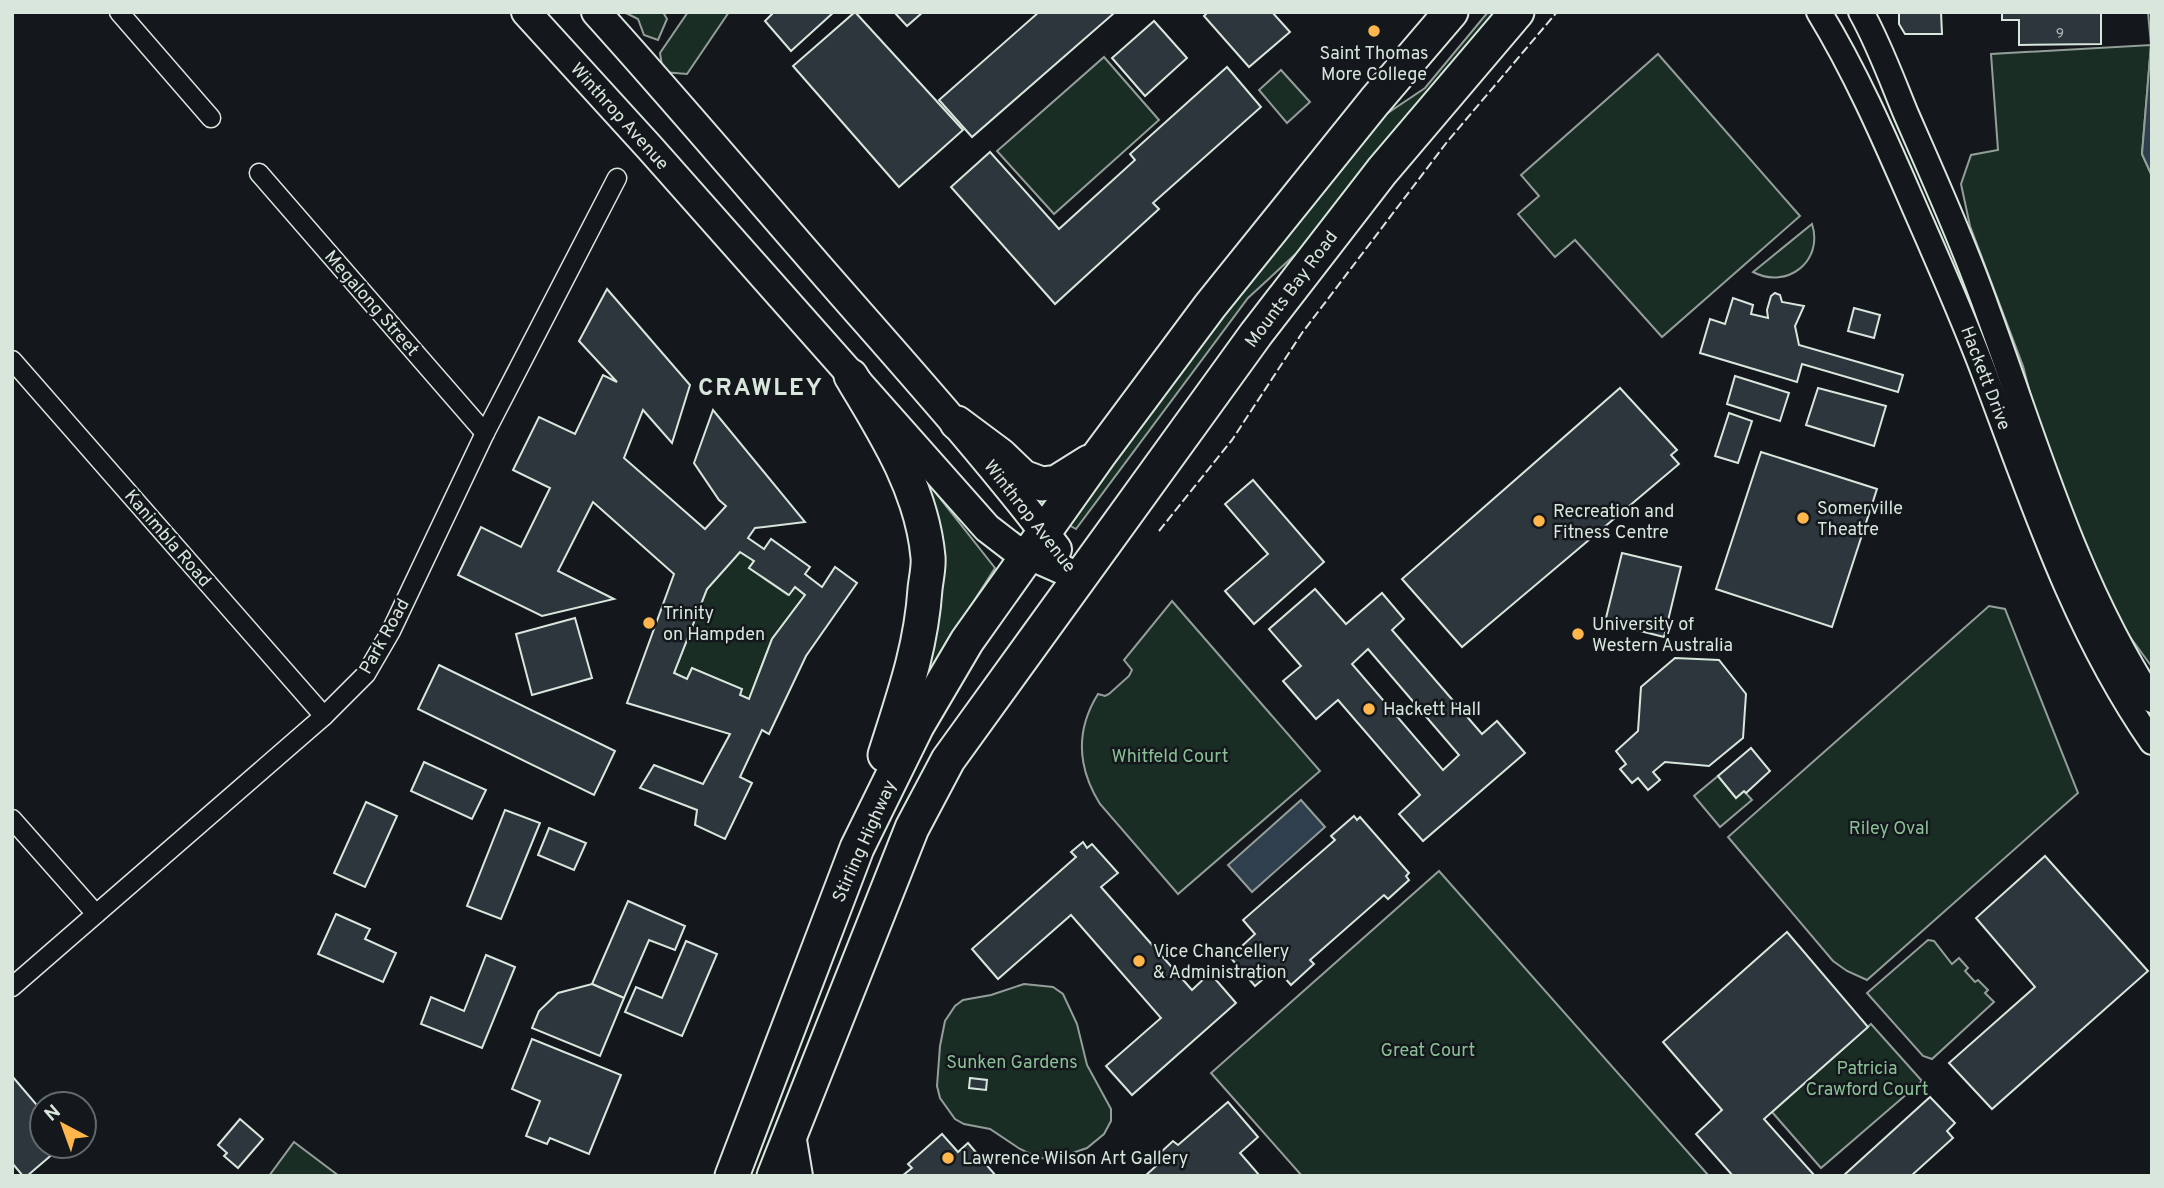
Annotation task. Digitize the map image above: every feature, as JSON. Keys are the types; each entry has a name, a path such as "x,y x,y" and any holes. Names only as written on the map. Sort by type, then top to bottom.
{"highway":[{"path":"1037,544 1099,455 1210,306 1375,101 1451,12"},
{"name":"Mounts Bay Road","path":"1079,578 1295,283 1382,171 1517,12"},
{"path":"851,376 886,433 914,495 928,558 922,627 914,660 857,848"},
{"path":"957,423 1000,455 1023,477 1042,484 1057,482 1077,472 1099,455"},
{"name":"Stirling Highway","path":"732,1176 857,848 942,681 967,641 1037,544"},
{"path":"774,1176 912,828 948,760 1079,578"}],"main road":[{"name":"Winthrop Avenue","path":"526,12 987,528 1013,548 1037,544"},
{"name":"Winthrop Avenue","path":"596,12 689,114 815,263 957,423 1037,544 1079,578"},
{"name":"Hackett Drive","path":"1819,12 1834,36 1893,158 1965,322 2078,615 2113,680 2152,742"},
{"name":"Hackett Drive","path":"1861,12 1933,175 1989,313 2073,548 2099,606 2132,669 2152,700"},
{"path":"792,1128 800,1176"}],"street":[{"path":"119,12 211,118"},
{"name":"Megalong Street","path":"259,173 485,433"},
{"name":"Park Road","path":"12,987 324,716 366,674 485,433 617,178"},
{"name":"Kanimbla Road","path":"12,360 324,716"},
{"path":"12,819 96,914"}],"green space":[{"path":"624,12 663,12 667,19 658,40 644,35 638,19"},
{"path":"688,12 729,12 687,74 663,72 660,53"},
{"path":"1488,12 1500,12 1301,249 1248,298 1076,529 1067,524 1116,454 1367,127 1425,88"},
{"path":"2151,45 2142,154 2152,176 2152,667 2117,619 2078,530 2032,401 2023,366 1970,226 1961,184 1971,155 1998,150 1991,54"},
{"path":"1658,54 1800,216 1662,337 1575,240 1555,257 1518,214 1539,196 1521,175"},
{"path":"1104,57 1159,120 1054,214 997,151"},
{"path":"1281,70 1310,102 1287,123 1259,90"},
{"path":"1812,224 1813,250 1800,269 1778,277 1766,277 1753,272"},
{"path":"902,450 995,568 928,673 921,673 934,621"},
{"path":"740,552 754,561 749,568 788,595 795,587 805,595 772,639 749,699 740,695 741,689 692,668 687,679 674,673 707,589"},
{"name":"Whitfeld Court","path":"1172,601 1320,771 1178,894 1100,804 1087,776 1082,749 1085,722 1098,694 1109,694 1129,676 1132,670 1124,660"},
{"name":"Riley Oval","path":"1989,606 2005,609 2078,793 1867,980 1833,961 1728,837"},
{"path":"1718,776 1736,798 1744,791 1752,800 1720,827 1694,796"},
{"name":"Great Court","path":"1439,871 1709,1176 1302,1176 1211,1073"},
{"path":"1928,940 1934,941 1952,964 1959,958 1968,968 1965,971 1975,982 1978,980 1988,990 1985,993 1994,1002 1932,1059 1923,1056 1867,993"},
{"name":"Sunken Gardens","path":"1024,984 1053,987 1063,994 1077,1024 1087,1065 1111,1109 1111,1121 1104,1134 1087,1148 1055,1159 1039,1158 990,1129 964,1124 955,1119 940,1098 937,1086 945,1021 955,1006 963,1000 991,995"},
{"name":"Patricia Crawford Court","path":"1871,1024 1922,1081 1821,1168 1772,1112"},
{"path":"294,1142 339,1176 269,1176"}],"water":[{"path":"2148,12 2152,12 2152,176 2142,154 2151,45"},
{"path":"1301,800 1325,827 1252,892 1228,865"}],"building":[{"path":"774,12 834,12 791,51 765,21"},
{"path":"855,12 963,130 899,187 793,66"},
{"path":"894,12 923,12 907,26"},
{"path":"1039,12 1113,14 972,137 939,100"},
{"path":"1208,12 1272,12 1290,32 1249,67 1204,16"},
{"path":"1899,12 1941,12 1942,34 1905,34 1899,24"},
{"path":"2002,12 2101,12 2101,44 2019,45 2019,20 2002,20"},
{"path":"1154,21 1187,58 1145,96 1112,58"},
{"path":"1227,67 1261,107 1153,203 1159,209 1055,304 951,187 990,152 1059,229 1135,160 1130,154"},
{"path":"607,289 690,385 672,443 643,410 624,458 705,529 726,506 694,463 713,410 805,522 755,528 748,538 764,549 771,539 810,567 805,574 822,587 835,567 857,583 806,656 769,734 762,730 740,777 752,783 725,839 695,825 697,810 640,788 654,765 703,784 730,734 627,703 674,574 593,502 558,571 614,599 542,616 458,575 481,527 521,547 550,488 513,470 539,417 575,434 603,375 617,382 579,341","holes":["740,552 754,561 749,568 789,595 795,587 805,595 772,639 749,699 740,695 742,689 692,668 687,679 674,673 707,589"]},
{"path":"1775,293 1780,295 1782,302 1804,306 1795,326 1799,345 1903,375 1898,392 1802,364 1797,382 1700,353 1710,319 1725,324 1733,298 1753,305 1751,314 1768,318 1767,310 1771,296"},
{"path":"1854,308 1880,315 1874,338 1848,331"},
{"path":"1735,376 1789,393 1780,421 1727,404"},
{"name":"Recreation and Fitness Centre","path":"1620,388 1677,450 1671,455 1679,464 1462,647 1402,579"},
{"path":"1818,388 1886,406 1874,446 1806,425"},
{"path":"1729,413 1752,421 1738,463 1715,456"},
{"name":"Somerville Theatre","path":"1761,452 1877,489 1832,627 1716,589"},
{"path":"1253,480 1324,562 1254,624 1225,591 1268,554 1225,504"},
{"path":"1622,553 1681,567 1664,637 1605,622"},
{"name":"Hackett Hall","path":"1315,589 1346,624 1382,593 1404,619 1392,630 1482,734 1497,721 1525,753 1423,841 1399,814 1420,795 1338,700 1316,719 1283,681 1301,666 1269,629","holes":["1368,649 1459,755 1443,770 1352,664"]},
{"path":"575,618 592,678 532,695 516,634"},
{"path":"1675,658 1719,660 1746,694 1743,738 1709,766 1665,762 1653,772 1660,780 1648,790 1638,778 1632,783 1620,769 1626,764 1616,751 1638,731 1641,687"},
{"path":"439,665 615,751 594,795 418,709"},
{"path":"1751,748 1770,771 1746,793 1744,791 1736,798 1718,776"},
{"path":"424,762 486,790 472,819 411,791"},
{"path":"366,802 397,816 365,887 334,873"},
{"path":"505,810 540,823 501,919 467,906"},
{"path":"1354,816 1357,820 1360,817 1409,873 1406,876 1409,880 1388,899 1384,895 1310,960 1314,964 1291,985 1276,968 1255,986 1230,957 1255,934 1243,920 1335,840 1331,836"},
{"path":"549,828 586,843 574,870 538,855"},
{"name":"Vice Chancellery & Administration","path":"1083,842 1087,848 1092,844 1118,873 1101,887 1192,990 1210,973 1236,1003 1132,1095 1106,1066 1161,1018 1071,915 998,979 972,949 1076,857 1071,852"},
{"path":"2045,856 2148,971 1992,1109 1949,1063 2035,987 1976,918"},
{"path":"628,901 685,926 675,950 649,940 624,998 592,984"},
{"path":"336,914 370,929 365,939 396,953 383,982 318,954"},
{"path":"1787,932 1868,1027 1764,1119 1815,1176 1733,1176 1696,1134 1722,1110 1663,1042"},
{"path":"686,941 717,954 682,1036 625,1012 636,987 662,998"},
{"path":"486,955 515,967 482,1048 421,1024 431,997 464,1011"},
{"path":"592,984 624,998 600,1056 532,1028 539,1011 558,993"},
{"path":"532,1039 621,1075 589,1154 550,1138 547,1144 526,1136 540,1101 512,1089"},
{"path":"12,1076 28,1095 28,1160 46,1160 27,1176 23,1176 12,1163"},
{"path":"970,1078 987,1080 986,1090 969,1088"},
{"path":"1930,1097 1955,1123 1947,1131 1953,1138 1911,1176 1843,1176"},
{"path":"1228,1102 1258,1137 1240,1153 1260,1176 1145,1176 1165,1158 1160,1153 1173,1141 1178,1145"},
{"path":"240,1119 263,1139 238,1168 224,1156 227,1153 218,1145"},
{"name":"Lawrence Wilson Art Gallery","path":"942,1134 958,1152 968,1143 996,1176 902,1176 912,1168 908,1164"}],"fence":[{"path":"1159,531 1232,440 1302,333 1447,142 1557,12"}],"place":[{"name":"Saint Thomas More College","path":"1374,31"},
{"name":"Somerville Theatre","path":"1803,518"},
{"name":"Recreation and Fitness Centre","path":"1539,521"},
{"name":"Trinity on Hampden","path":"649,623"},
{"name":"University of Western Australia","path":"1578,634"},
{"name":"Hackett Hall","path":"1369,709"},
{"name":"Vice Chancellery & Administration","path":"1139,961"},
{"name":"Lawrence Wilson Art Gallery","path":"948,1158"}],"district":[{"name":"CRAWLEY","path":"761,387"}]}
